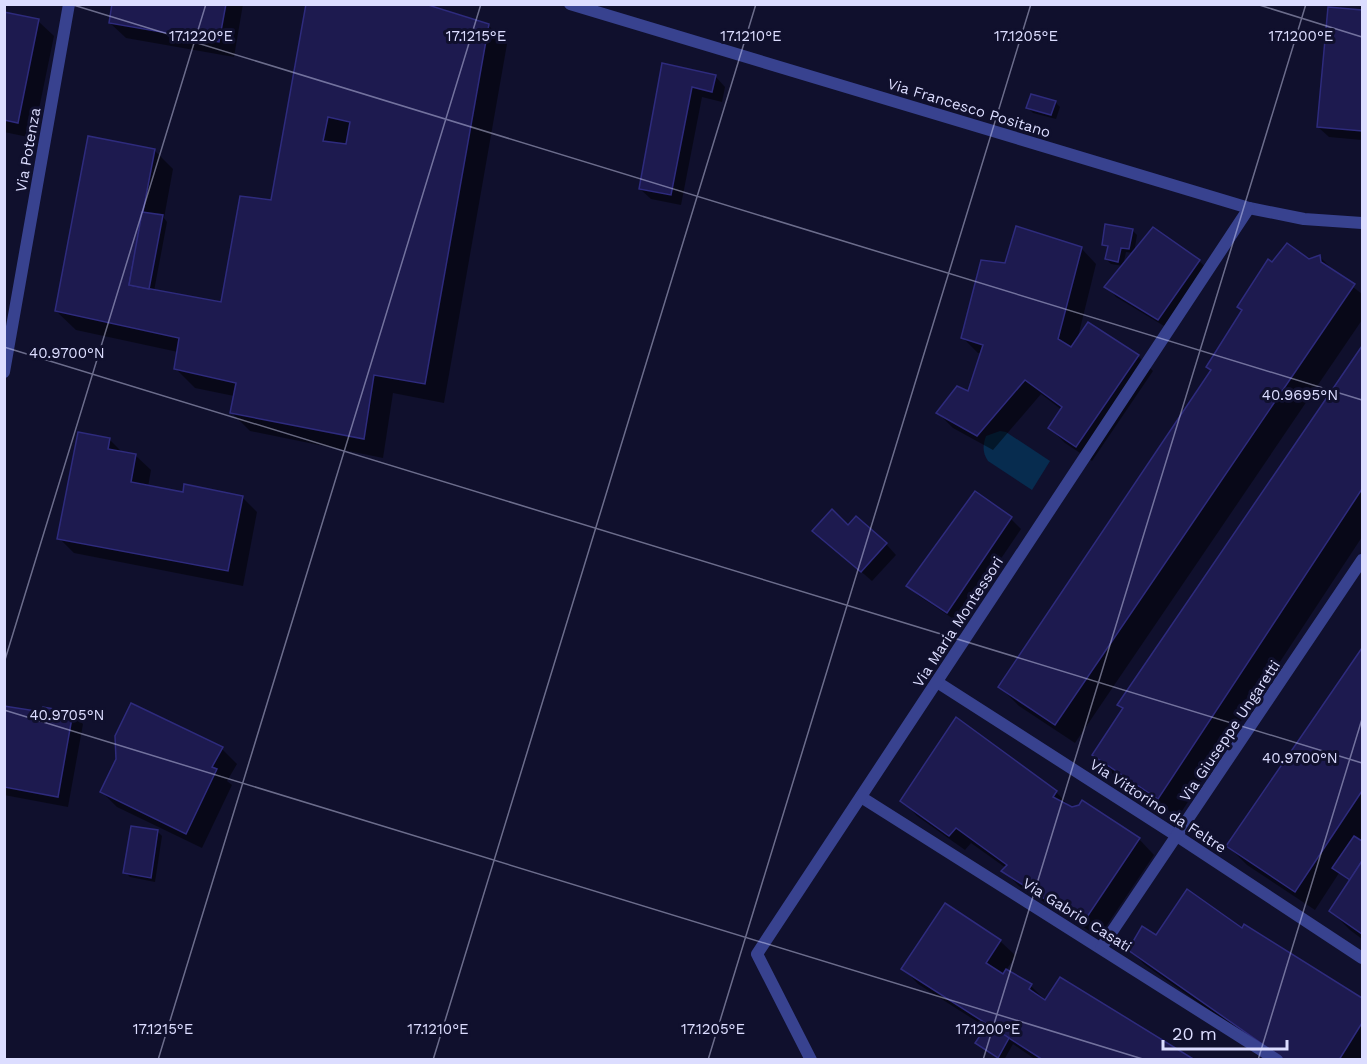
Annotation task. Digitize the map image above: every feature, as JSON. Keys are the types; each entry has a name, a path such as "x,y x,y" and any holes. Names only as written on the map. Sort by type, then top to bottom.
{"street":[{"name":"Via Potenza","path":"4,372 69,4"},
{"name":"Via Francesco Positano","path":"570,4 1249,208 1304,219 1362,223"},
{"name":"Via Maria Montessori","path":"810,1059 757,954 1249,208"},
{"name":"Via Giuseppe Ungaretti","path":"1101,948 1362,560"},
{"name":"Via Vittorino da Feltre","path":"937,682 1362,958"},
{"name":"Via Gabrio Casati","path":"861,796 1277,1059"}],"water":[{"path":"1000,431 1006,432 1050,461 1032,490 986,458 984,442 986,436"}],"building":[{"path":"112,4 226,4 219,42 109,23"},
{"path":"306,4 425,4 489,24 425,384 374,375 364,439 230,413 236,383 174,369 179,338 55,311 88,136 155,149 129,285 221,302 240,196 271,200","holes":["328,117 350,122 346,144 323,141"]},
{"path":"1328,7 1362,10 1362,131 1317,127"},
{"path":"4,12 39,19 18,123 4,120"},
{"path":"662,63 716,75 712,92 692,87 671,195 639,189"},
{"path":"1031,94 1056,101 1051,115 1026,108"},
{"path":"142,212 163,215 149,289 129,285"},
{"path":"1105,224 1133,229 1129,249 1121,248 1118,262 1105,259 1108,246 1102,245"},
{"path":"1016,226 1082,247 1058,339 1071,347 1088,322 1139,355 1076,447 1048,428 1062,407 1025,380 977,436 936,413 957,386 968,391 983,345 961,338 981,260 1005,263"},
{"path":"1153,227 1200,260 1158,320 1104,287"},
{"path":"1287,243 1309,259 1320,255 1321,262 1355,284 1055,725 998,687 1211,370 1206,367 1242,310 1237,307 1268,259 1272,262"},
{"path":"1362,346 1362,489 1158,799 1092,755 1123,708 1117,705"},
{"path":"78,432 110,438 108,449 136,454 131,482 183,492 184,484 243,496 228,571 57,539"},
{"path":"975,491 1012,517 947,613 906,586"},
{"path":"832,509 848,525 856,516 887,543 861,572 812,531"},
{"path":"1362,648 1362,791 1295,892 1226,846"},
{"path":"131,703 223,747 212,767 217,769 186,834 100,792 116,759 115,736"},
{"path":"4,706 42,712 43,707 73,712 58,797 4,787"},
{"path":"956,717 1057,791 1053,797 1072,807 1079,805 1082,800 1140,838 1083,923 1001,871 1007,865 956,828 949,836 900,801"},
{"path":"131,826 158,830 151,878 123,873"},
{"path":"1354,836 1362,841 1362,861 1350,880 1332,868"},
{"path":"1362,861 1362,934 1329,911"},
{"path":"1187,889 1242,928 1244,924 1362,998 1362,1023 1339,1060 1285,1060 1128,950 1142,926 1156,935"},
{"path":"945,903 1001,940 986,963 1003,974 1006,969 1032,984 1029,989 1045,1000 1060,977 1195,1060 1043,1060 901,969"},
{"path":"988,1024 1009,1038 998,1058 975,1043"}]}
